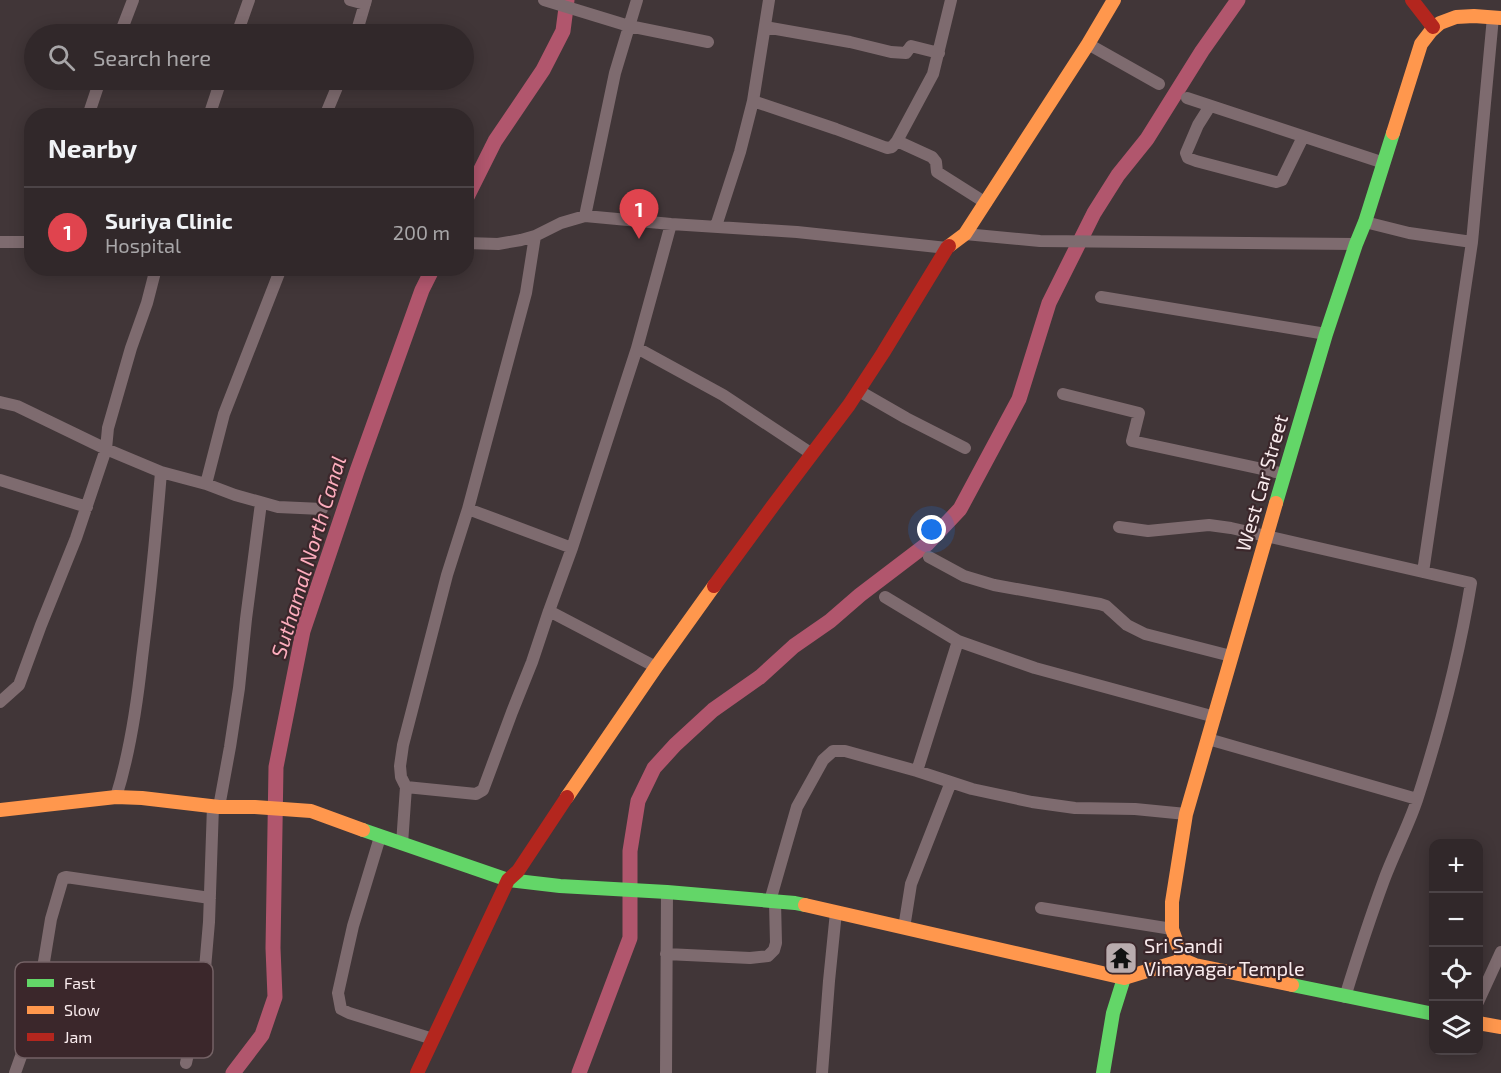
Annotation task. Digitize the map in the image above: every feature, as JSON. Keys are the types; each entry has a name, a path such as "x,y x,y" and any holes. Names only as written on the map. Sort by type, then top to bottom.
{"main road":[{"path":"417,1073 508,880 518,871 656,667 859,391 947,248 965,234 986,203 1114,0"},
{"path":"1412,0 1433,27 1451,17 1470,15 1497,18"},
{"name":"West Car Street","path":"1183,960 1172,929 1172,902 1186,814 1326,334 1384,164 1421,44 1433,27"},
{"path":"0,810 116,797 216,807 311,811 508,880 560,886 795,903 1124,978 1183,960 1195,965 1429,1013"},
{"path":"1103,1073 1110,1022 1124,978"},
{"path":"1483,1024 1501,1027"}],"street":[{"path":"124,24 134,0"},
{"path":"241,24 249,0"},
{"path":"350,0 366,2 359,24"},
{"path":"544,0 629,26 708,42"},
{"path":"585,216 615,73 637,0"},
{"path":"716,226 740,152 753,101 769,0"},
{"path":"753,101 887,148 892,147 933,74 951,0"},
{"path":"1424,572 1472,242 1497,18"},
{"path":"765,27 850,42 891,52 906,53 911,46 939,52"},
{"path":"1088,44 1159,84"},
{"path":"91,108 97,90"},
{"path":"212,108 218,90"},
{"path":"328,108 336,90"},
{"path":"1187,98 1384,164"},
{"path":"1210,106 1198,125 1186,153 1188,158 1196,161 1276,182 1282,180 1303,137"},
{"path":"897,141 932,157 936,162 937,172 986,203"},
{"path":"474,243 498,244 535,237 561,223 585,216 797,232 947,248"},
{"path":"1365,222 1409,233 1472,242"},
{"path":"406,787 476,794 483,790 532,662 572,548 637,348 671,224"},
{"path":"965,234 1040,241 1356,243"},
{"path":"402,844 406,787 401,777 400,766 403,745 447,575 468,509 526,293 535,237"},
{"path":"0,242 24,242"},
{"path":"0,702 19,685 76,538 106,449 108,428 154,276"},
{"path":"206,484 224,414 278,276"},
{"path":"1101,297 1326,334"},
{"path":"637,348 723,395 812,454"},
{"path":"859,391 965,448"},
{"path":"1063,394 1139,413 1132,441 1285,474"},
{"path":"0,402 17,406 106,449 161,472 278,507 322,509"},
{"path":"116,797 122,777 138,690 150,599 161,472"},
{"path":"0,480 87,507"},
{"path":"205,962 216,807 230,747 239,688 261,503"},
{"path":"468,509 572,548"},
{"path":"1119,527 1148,531 1209,525 1471,583 1460,640 1417,799 1385,878 1346,997"},
{"path":"929,557 964,576 994,585 1100,604 1106,606 1127,625 1145,634 1231,656"},
{"path":"885,597 958,641 1035,668 1215,717"},
{"path":"549,611 656,667"},
{"path":"917,771 958,641"},
{"path":"1208,739 1417,799"},
{"path":"666,954 750,958 768,956 774,950 776,943 773,901 797,807 823,760 833,751 845,751 972,789 1022,800 1075,808 1135,809 1186,814"},
{"path":"904,928 912,884 951,782"},
{"path":"380,837 353,926 338,1000 341,1009 349,1013 433,1039"},
{"path":"44,962 51,919 63,878 210,898"},
{"path":"666,1073 667,892"},
{"path":"1041,908 1172,929"},
{"path":"822,1073 836,912"},
{"path":"1479,1001 1501,952"},
{"path":"15,1073 20,1058"},
{"path":"186,1063 187,1058"}],"waterway":[{"name":"Suthamal North Canal","path":"474,183 495,141 543,70 563,31 567,0"},
{"path":"579,1073 630,938 630,851 638,801 654,768 713,710 760,677 794,646 830,621 927,544 960,509 1019,399 1049,303 1094,213 1118,175 1147,139 1202,51 1238,0"},
{"name":"Suthamal North Canal","path":"233,1073 262,1035 275,997 273,948 276,767 303,631 357,471 429,276"}],"traffic: fast":[{"path":"1276,503 1326,334 1393,133"},
{"path":"363,830 508,880 805,905"},
{"path":"1103,1073 1113,1013 1124,978"},
{"path":"1292,985 1429,1013"}],"traffic: slow":[{"path":"949,246 965,234 1114,0"},
{"path":"1393,133 1421,44 1431,31 1440,23 1456,17 1501,18"},
{"path":"1183,960 1172,929 1172,902 1186,814 1276,503"},
{"path":"567,797 714,586"},
{"path":"0,810 116,797 142,798 219,807 311,811 363,830"},
{"path":"805,905 1124,978 1183,960 1195,965 1292,985"},
{"path":"1483,1024 1501,1027"}],"traffic: jam":[{"path":"1412,0 1433,27"},
{"path":"714,586 849,405 949,246"},
{"path":"417,1073 508,880 518,871 567,797"}],"place":[{"name":"Suriya Clinic","path":"639,239"},
{"name":"Sri Sandi Vinayagar Temple","path":"1121,958"}]}
